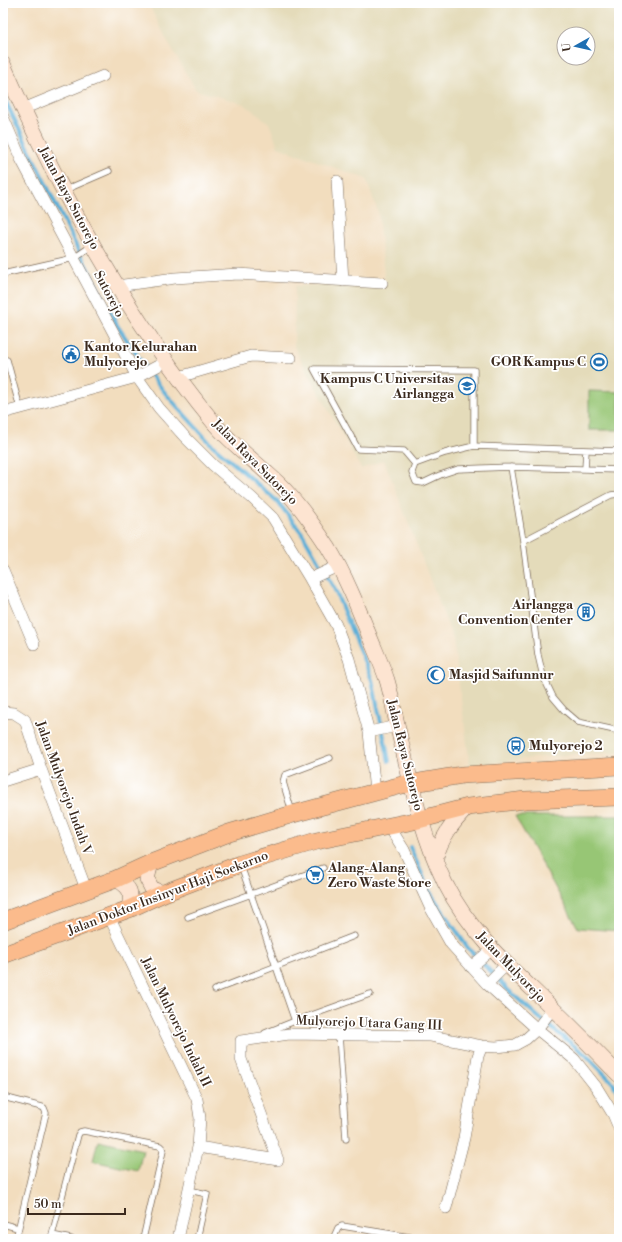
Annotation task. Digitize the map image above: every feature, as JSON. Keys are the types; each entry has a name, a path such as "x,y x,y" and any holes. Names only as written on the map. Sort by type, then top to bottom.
{"main road":[{"name":"Jalan Raya Sutorejo","path":"3,64 63,191 92,246 163,363 179,377 216,426 284,489 308,516 329,549 334,567 349,587 387,680 394,727 407,785 406,822"},
{"path":"3,920 116,879 151,863 229,833 380,791 462,775 619,766"},
{"name":"Jalan Doktor Insinyur Haji Soekarno","path":"3,955 129,909 164,893 240,864 316,840 406,822 468,807 525,800 619,797"},
{"path":"435,860 447,830 455,819 468,807"},
{"name":"Jalan Mulyorejo","path":"406,822 435,860 446,885 489,952 591,1045 619,1075"},
{"path":"151,863 147,879 152,889 164,893"},
{"path":"116,879 127,886 131,897 129,909"}],"street":[{"path":"23,109 103,76"},
{"name":"Sutorejo","path":"3,117 21,159 76,257 139,376 159,408 213,465 273,518 314,577 336,625 371,732 380,791"},
{"path":"337,181 343,280"},
{"path":"117,286 175,278 238,274 382,283"},
{"path":"179,377 251,356 292,358"},
{"path":"3,413 139,376 163,363"},
{"path":"314,577 334,567"},
{"path":"3,570 34,644"},
{"name":"Jalan Mulyorejo Indah V","path":"3,712 14,713 25,720 41,769 86,889"},
{"path":"371,732 394,727"},
{"path":"3,781 41,769"},
{"path":"406,822 404,850 430,907 451,944 574,1059 597,1088 613,1114 619,1128"},
{"name":"Jalan Mulyorejo Indah II","path":"109,916 197,1099 200,1118 198,1147 178,1239"},
{"path":"474,965 489,952"},
{"path":"490,982 504,967"},
{"name":"Mulyorejo Utara Gang III","path":"198,1147 278,1160 241,1059 241,1041 289,1034 431,1036 482,1046 496,1047 514,1044 526,1039 539,1026 551,1010"},
{"path":"446,1208 464,1138 478,1056 482,1046"}],"lane":[{"path":"63,191 109,171"},
{"path":"3,274 76,257 92,246"},
{"path":"7,360 20,408"},
{"path":"415,464 404,451 358,449 314,369 474,370 474,446"},
{"path":"619,451 474,446 445,453 415,464 412,472 416,482 423,483 458,469 511,467 619,470"},
{"path":"585,469 586,450"},
{"path":"511,467 538,655 543,676 553,697 564,710 578,722 619,731"},
{"path":"522,541 611,495 619,494"},
{"path":"293,814 283,778 285,775 330,758"},
{"path":"240,864 295,1021"},
{"path":"188,917 323,868"},
{"path":"215,990 354,936"},
{"path":"265,1033 370,994"},
{"path":"339,1035 346,1139"},
{"path":"3,1097 42,1107 46,1113 16,1239"},
{"path":"71,1239 52,1237 78,1135 80,1132 84,1131 160,1146 162,1148 163,1151 143,1239"},
{"path":"189,1190 207,1194 197,1239"},
{"path":"3,1224 18,1228"},
{"path":"333,1239 338,1228 342,1226 410,1236 415,1239"}],"shaded area":[{"name":"Kampus C Universitas Airlangga","path":"148,3 619,3 619,753 579,754 531,758 470,766 453,639 384,460 361,469 294,347 295,286 385,282 378,212 366,179 278,147 269,123 244,104 196,90 170,46"}],"green space":[{"path":"589,391 619,392 619,430 589,430"},
{"path":"515,816 619,816 619,931 578,928"},
{"path":"98,1140 143,1150 138,1171 93,1161"}],"waterway":[{"path":"3,96 80,254 117,325 145,367 166,394 210,443 277,501 302,533 335,590 372,680 389,761"},
{"path":"410,847 430,892 468,948 508,990 544,1022 586,1055 613,1083 619,1095"}],"place":[{"name":"Kantor Kelurahan Mulyorejo","path":"71,354"},
{"name":"GOR Kampus C","path":"599,362"},
{"name":"Kampus C Universitas Airlangga","path":"467,386"},
{"name":"Airlangga Convention Center","path":"586,612"},
{"name":"Masjid Saifunnur","path":"436,675"},
{"name":"Mulyorejo 2","path":"516,746"},
{"name":"Alang-Alang Zero Waste Store","path":"315,875"}]}
